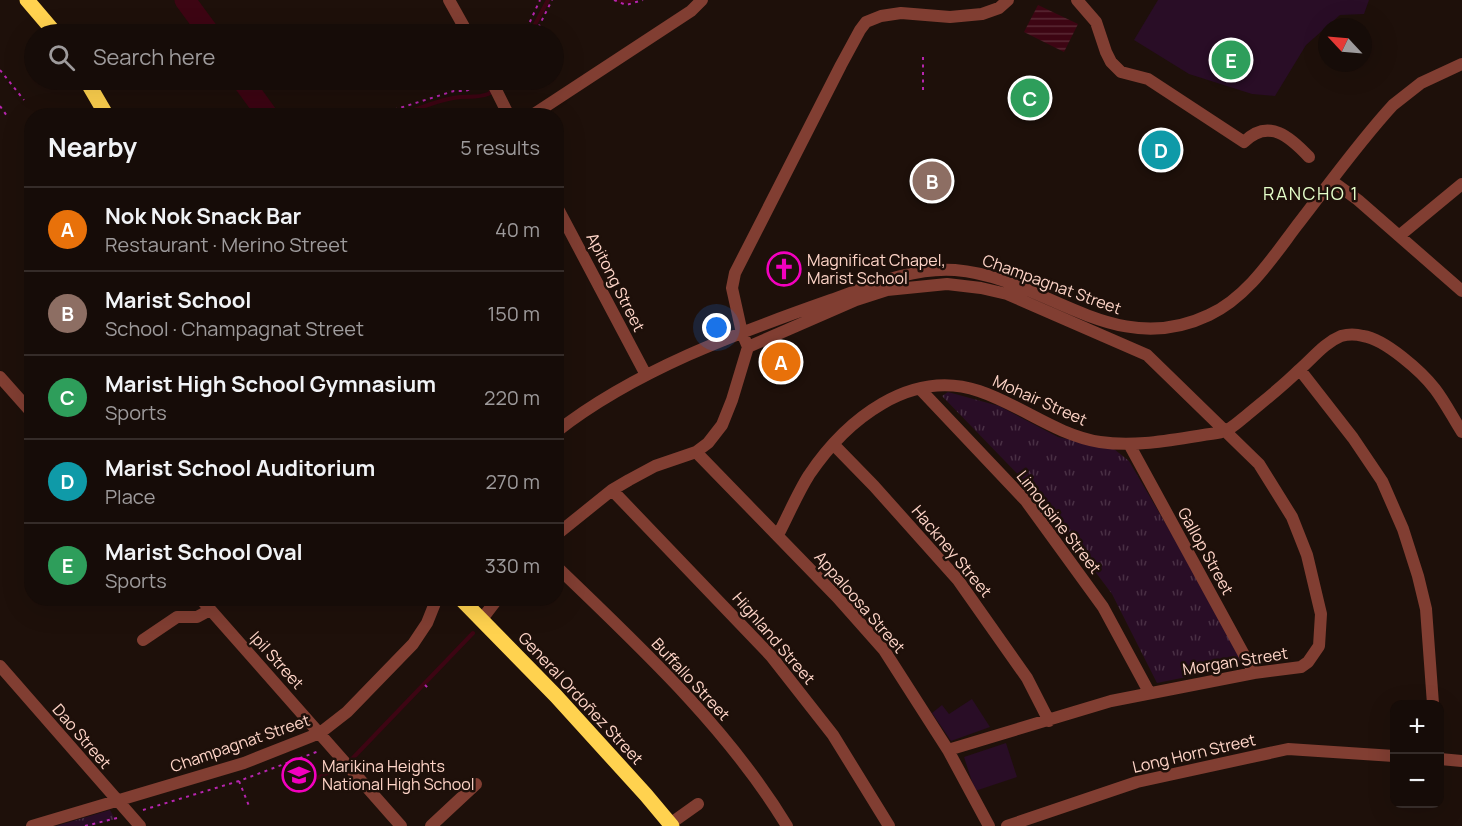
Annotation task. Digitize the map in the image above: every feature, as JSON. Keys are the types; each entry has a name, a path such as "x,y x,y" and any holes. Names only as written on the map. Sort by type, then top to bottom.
{"main road":[{"path":"27,0 47,24"},
{"path":"92,90 102,108"},
{"name":"General Ordoñez Street","path":"468,606 579,722 671,825"}],"street":[{"path":"448,0 462,24"},
{"path":"543,108 691,11 702,0"},
{"path":"564,529 612,490 654,466 696,452 708,443 722,424 748,347 742,333 732,288 735,273 763,215 866,22 881,16 902,13 950,17 982,14 999,8 1008,0"},
{"path":"1077,0 1096,22 1106,52 1122,72 1148,79 1244,142 1252,134 1259,132 1285,134 1309,157"},
{"name":"Champagnat Street","path":"564,426 646,375 742,333 892,279 944,270 975,273 1007,282 1096,320 1116,326 1142,328 1185,324 1218,310 1247,286 1266,266 1393,105 1421,84 1462,64"},
{"path":"498,90 506,108"},
{"path":"1332,181 1358,200 1462,291"},
{"path":"1399,236 1462,184"},
{"name":"Apitong Street","path":"564,219 646,375"},
{"name":"Morgan Street","path":"748,347 856,300 887,291 914,286 947,284 1007,294 1147,356 1259,464 1292,517 1307,555 1321,614 1319,646 1314,656 1301,667 1149,692 948,750"},
{"path":"1226,432 1300,370 1324,346 1348,334 1367,336 1411,365 1435,389 1462,432"},
{"path":"1300,370 1353,438 1382,481 1403,529 1426,609 1433,700"},
{"path":"0,377 24,404"},
{"name":"Mohair Street","path":"778,535 808,478 834,445 873,409 905,392 944,384 977,390 1000,399 1056,428 1100,442 1129,444 1226,432"},
{"name":"Limousine Street","path":"920,389 1026,501 1103,607 1149,692"},
{"name":"Gallop Street","path":"1129,444 1254,673"},
{"name":"Hackney Street","path":"834,445 958,580 1027,678 1049,721"},
{"name":"Appaloosa Street","path":"696,452 837,597 884,650 948,750 989,826"},
{"name":"Highland Street","path":"612,490 771,656 833,735 890,826"},
{"name":"Buffallo Street","path":"564,574 617,624 688,698 752,772 787,826"},
{"name":"Ipil Street","path":"207,606 399,825"},
{"name":"Champagnat Street","path":"32,826 244,763 331,727 413,644 427,623 434,606"},
{"path":"482,619 492,606"},
{"path":"143,640 177,617 196,617 210,610"},
{"name":"Dao Street","path":"0,666 140,826"},
{"name":"Long Horn Street","path":"1007,826 1137,782 1288,749 1390,756"},
{"path":"1444,759 1462,761"},
{"path":"431,826 476,784"},
{"path":"671,825 698,804"}],"path":[{"path":"529,24 540,0"},
{"path":"540,24 552,0"},
{"path":"614,0 626,5 643,0"},
{"path":"923,55 923,90"},
{"path":"0,70 24,99"},
{"path":"400,108 454,91 470,90"},
{"path":"0,106 7,116"},
{"path":"425,686 429,688"},
{"path":"85,826 239,780 321,750"},
{"path":"240,783 249,806"}],"green space":[{"path":"1158,0 1369,0 1364,14 1318,18 1318,34 1306,45 1275,96 1252,94 1189,74 1134,40"},
{"path":"948,392 999,406 1058,437 1114,449 1129,461 1243,656 1240,666 1157,683 1112,594 1036,493 942,396"},
{"path":"972,699 990,727 951,741 932,713 942,705 949,714"},
{"path":"1006,743 1017,777 975,791 964,757"},
{"path":"110,810 115,819 91,826 56,826"}],"shaded area":[{"path":"1038,5 1078,24 1064,52 1024,32"}],"waterway":[{"path":"185,0 203,24"},
{"path":"535,24 548,0"},
{"path":"618,0 622,2 633,0"},
{"path":"249,90 262,108"},
{"path":"420,108 444,100 484,95 495,90"},
{"path":"350,761 473,633"},
{"path":"315,779 340,767"}],"place":[{"name":"Marist School Oval","path":"1231,60"},
{"name":"Marist High School Gymnasium","path":"1030,98"},
{"name":"Marist School Auditorium","path":"1161,150"},
{"name":"Marist School","path":"932,181"},
{"name":"Magnificat Chapel, Marist School","path":"784,269"},
{"name":"Nok Nok Snack Bar","path":"781,362"},
{"name":"Marikina Heights National High School","path":"299,775"}],"district":[{"name":"RANCHO 1","path":"1311,194"}]}
